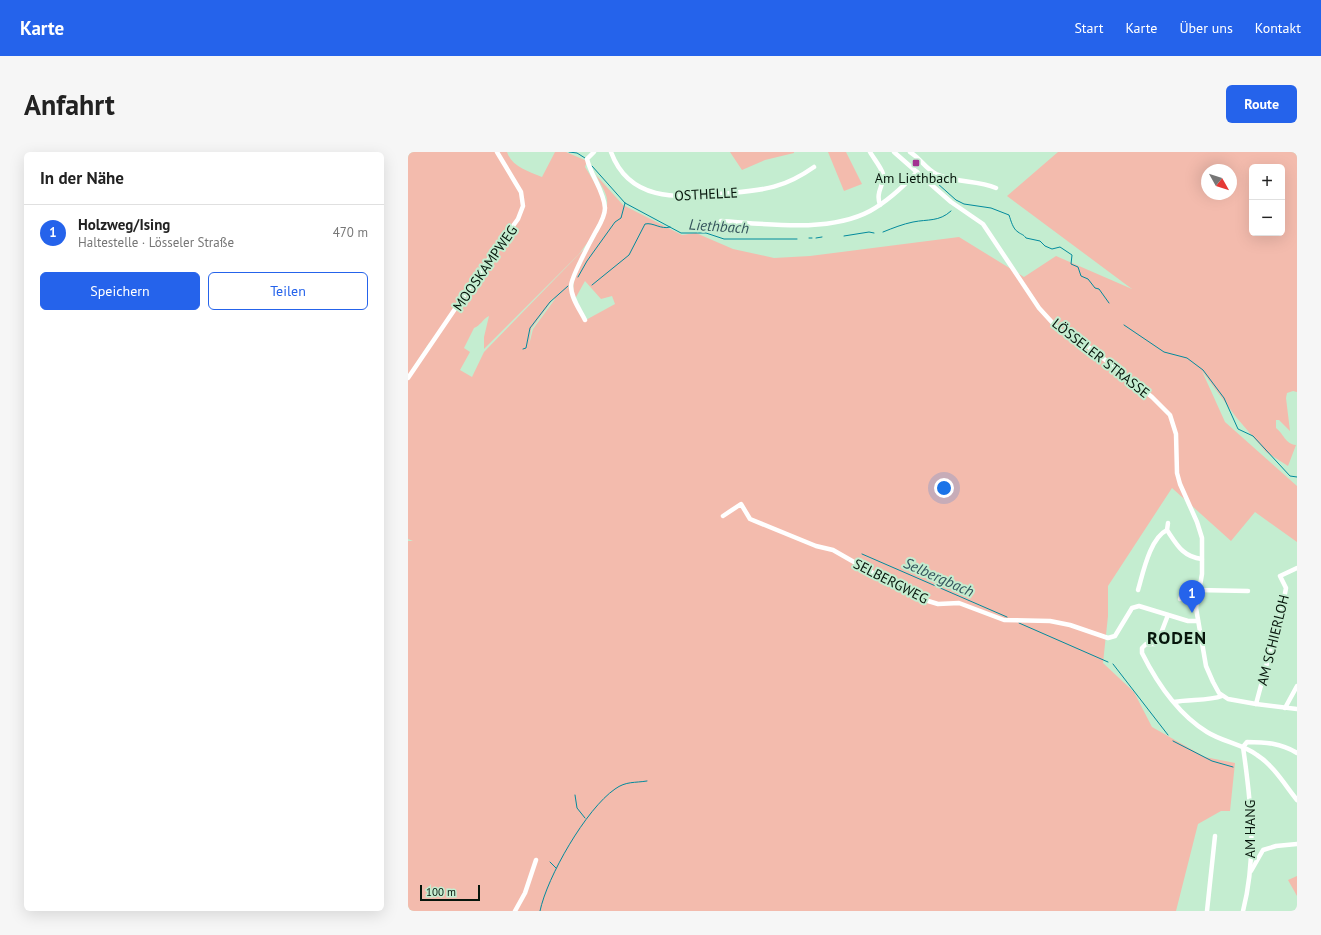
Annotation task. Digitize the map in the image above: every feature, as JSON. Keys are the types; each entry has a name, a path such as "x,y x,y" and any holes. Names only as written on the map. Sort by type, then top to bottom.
{"street":[{"name":"MOOSKAMPWEG","path":"408,378 518,219 523,206 521,192 497,152"},
{"path":"585,320 574,299 571,285 590,241 603,218 605,209 604,198 590,169 587,159 594,152"},
{"name":"OSTHELLE","path":"611,152 617,166 626,177 641,188 655,193 671,196 696,197 755,191 796,180 814,167"},
{"path":"870,152 883,174 883,180 878,192 880,205"},
{"name":"LÖSSELER STRASSE","path":"894,152 953,204 983,224 1039,308 1060,330 1086,345 1152,397 1170,415 1176,434 1177,473 1180,484 1201,532 1202,559 1195,602 1206,666 1216,688 1222,696"},
{"path":"910,152 916,156 924,167 937,174 950,178 986,184 996,188"},
{"path":"721,221 813,226 834,223 854,218 880,205 918,172"},
{"name":"SELBERGWEG","path":"723,516 741,504 750,519 816,546 833,550 916,597 938,604 959,603 1004,620 1050,621 1070,625 1108,638 1115,636 1132,608 1139,606 1188,621 1198,621"},
{"path":"1168,523 1167,530 1180,551 1189,556 1202,559"},
{"path":"1138,590 1145,565 1154,543 1161,532 1167,530"},
{"name":"AM SCHIERLOH","path":"1256,704 1286,588 1280,576 1297,568"},
{"path":"1180,599 1184,587 1198,590 1248,592"},
{"path":"1168,615 1158,641 1155,644 1146,644 1142,648 1142,653 1166,693 1182,712 1207,732 1258,755 1270,767 1297,800"},
{"path":"1285,708 1297,686"},
{"path":"1174,702 1189,699 1216,698 1222,696 1234,701 1297,709"},
{"path":"1243,747 1247,742 1265,742 1279,744 1297,753"},
{"name":"AM HANG","path":"1243,747 1252,813 1250,873 1244,911"},
{"path":"1207,911 1215,836"},
{"path":"1250,873 1263,850 1276,846 1297,844"},
{"path":"515,911 525,893 536,860"}],"shaded area":[{"path":"408,152 507,152 509,157 517,165 542,177 555,152 566,152 587,161 585,167 599,192 602,202 603,211 601,220 589,241 579,254 484,349 484,337 489,316 474,328 464,348 470,352 460,370 472,377 484,352 588,245 570,284 573,300 584,321 615,304 612,296 601,299 585,281 575,299 573,287 581,262 602,224 606,212 607,197 596,175 623,205 682,235 696,233 733,249 774,258 810,256 959,237 1024,277 1056,256 1132,289 1007,196 1058,152 1297,152 1297,392 1293,391 1287,393 1286,398 1290,431 1279,420 1276,420 1276,428 1289,443 1296,445 1288,466 1266,452 1236,417 1202,371 1225,422 1297,486 1297,542 1255,512 1231,541 1172,488 1108,586 1108,616 1103,663 1134,692 1152,727 1205,757 1235,763 1230,811 1221,811 1198,824 1176,911 408,911 408,541 413,541 408,539 408,379 432,344 429,343 408,375","holes":["554,298 555,299 533,329 529,345 531,329"]},
{"path":"730,152 794,153 765,160 742,170"},
{"path":"828,152 846,152 862,184 844,191"},
{"path":"1297,876 1297,896 1288,880"}],"waterway":[{"name":"Liethbach","path":"569,152 577,153 585,158"},
{"path":"914,160 919,164"},
{"name":"Liethbach","path":"592,166 625,203 681,233 706,233 724,239 797,239"},
{"path":"928,175 956,200 964,204 991,208 1009,215 1012,225 1026,238 1040,241 1045,246 1052,249 1060,247 1072,255 1071,264 1078,267 1081,276 1088,279 1095,288 1099,289 1109,303"},
{"path":"578,277 587,261 615,222 621,218 625,203"},
{"name":"Liethbach","path":"883,232 909,223 938,219 947,215 951,211"},
{"path":"592,285 629,255 645,224 651,224 663,228 670,227"},
{"name":"Liethbach","path":"844,236 869,232 874,233"},
{"name":"Liethbach","path":"816,238 822,237"},
{"path":"523,349 526,348 530,328 550,302 568,286"},
{"path":"1124,325 1164,352 1187,358 1203,370 1224,398 1238,429 1253,436 1290,476 1297,477"},
{"name":"Selbergbach","path":"862,554 1007,617"},
{"name":"Selbergbach","path":"1019,623 1108,662"},
{"name":"Selbergbach","path":"1113,664 1168,735"},
{"name":"Selbergbach","path":"1173,741 1212,761 1233,767"},
{"path":"540,911 544,897 559,863 580,827 592,812 619,786 627,783 647,781"},
{"path":"575,795 577,808 585,818"},
{"path":"550,862 556,868"}],"place":[{"name":"Am Liethbach","path":"916,163"},
{"name":"Holzweg/Ising","path":"1192,613"}],"district":[{"name":"RODEN","path":"1177,637"}]}
